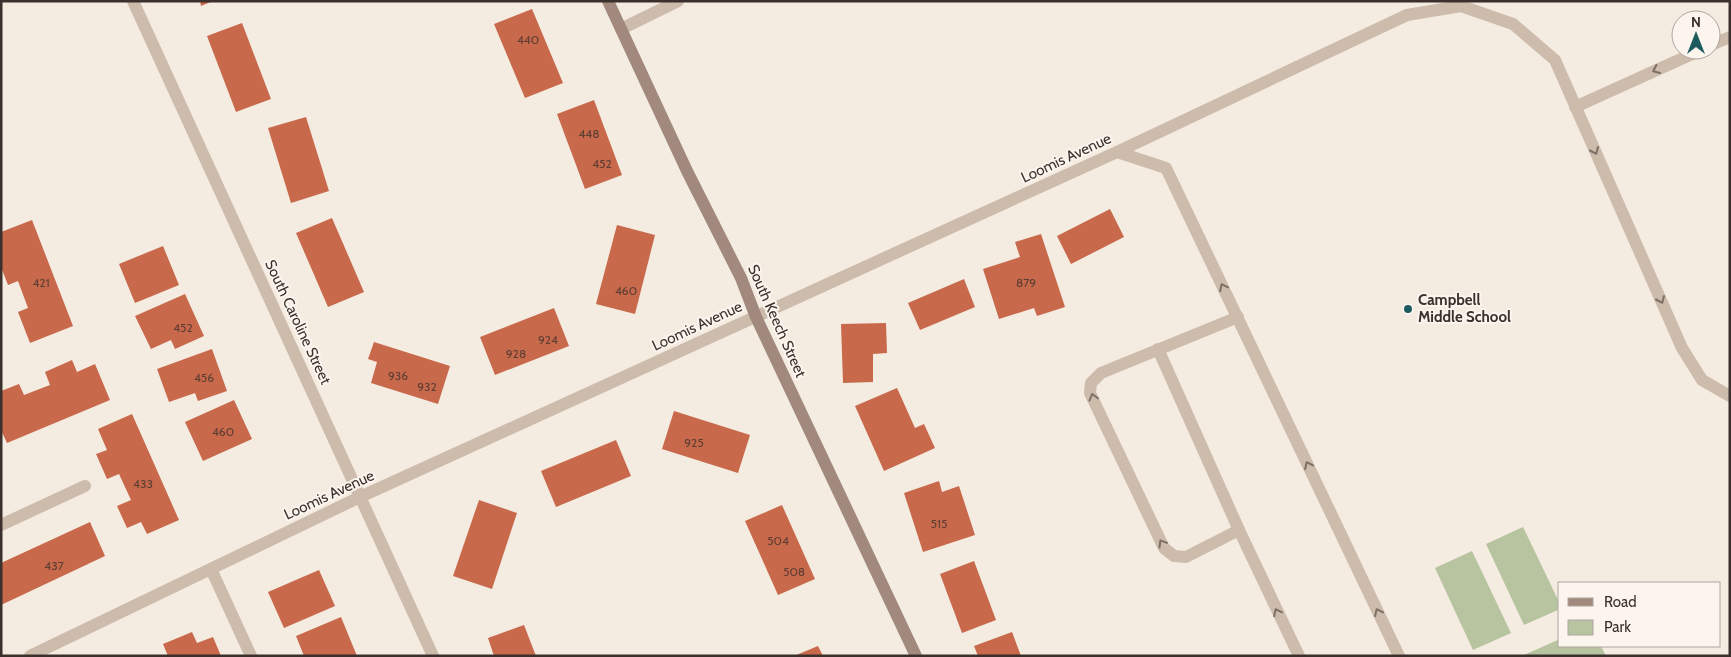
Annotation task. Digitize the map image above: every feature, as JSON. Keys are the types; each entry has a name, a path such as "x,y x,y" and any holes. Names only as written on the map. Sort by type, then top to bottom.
{"street":[{"name":"South Caroline Street","path":"133,1 433,656"},
{"name":"South Keech Street","path":"608,1 687,171 741,278 756,317 916,656"},
{"path":"620,29 678,1"},
{"name":"Loomis Avenue","path":"30,656 360,497 1117,152 1407,15 1461,6 1513,24 1555,60 1682,348 1702,380 1730,396"},
{"path":"1575,107 1678,60"},
{"path":"1117,152 1166,168 1398,656"},
{"path":"1238,317 1101,373 1091,382 1090,393 1164,548 1174,556 1186,557 1239,530"},
{"path":"1158,349 1239,530 1299,656"},
{"path":"1,525 85,486"},
{"path":"211,569 251,656"}],"green space":[{"path":"1523,527 1558,600 1558,610 1524,625 1486,544"},
{"path":"1472,551 1511,633 1473,650 1435,568"},
{"path":"1558,640 1558,647 1602,647 1606,656 1522,656"}],"building":[{"path":"200,1 213,1 201,6"},
{"path":"532,9 563,83 525,98 494,24"},
{"path":"242,23 271,99 236,112 207,36"},
{"path":"594,100 622,175 585,189 557,114"},
{"path":"306,117 329,191 291,203 268,128"},
{"path":"1110,209 1124,237 1071,264 1057,236"},
{"path":"332,218 364,292 328,307 296,233"},
{"path":"32,220 73,326 30,343 18,312 28,308 18,281 8,285 1,267 1,232"},
{"path":"617,225 655,235 635,314 596,304"},
{"path":"1041,234 1065,307 1037,316 1034,308 999,319 983,269 1020,257 1015,242"},
{"path":"163,246 179,285 135,303 119,264"},
{"path":"964,279 975,307 920,330 908,303"},
{"path":"185,294 204,336 175,349 171,340 151,349 135,316"},
{"path":"554,308 569,346 495,375 480,337"},
{"path":"886,323 887,353 873,354 873,382 843,383 841,324"},
{"path":"374,342 450,366 438,404 371,383 377,362 368,359"},
{"path":"212,349 227,391 198,401 195,393 169,402 157,369"},
{"path":"72,360 77,372 95,364 110,400 7,443 1,430 1,391 19,384 24,395 50,385 45,372"},
{"path":"897,388 915,428 924,424 935,448 884,471 855,406"},
{"path":"234,400 252,439 203,461 185,422"},
{"path":"674,411 750,435 738,473 662,449"},
{"path":"132,414 179,520 147,534 141,522 127,528 117,506 131,500 119,474 107,479 96,454 107,450 98,429"},
{"path":"616,440 631,476 556,507 541,471"},
{"path":"939,481 942,492 959,486 975,535 923,552 904,493"},
{"path":"479,500 517,513 492,589 453,576"},
{"path":"782,505 815,579 778,595 745,521"},
{"path":"90,522 105,556 1,605 1,563"},
{"path":"974,561 996,620 962,633 940,574"},
{"path":"319,570 335,606 284,628 268,592"},
{"path":"341,617 357,656 304,656 296,636"},
{"path":"524,625 536,656 494,656 488,638"},
{"path":"192,632 197,643 213,637 221,656 168,656 163,644"},
{"path":"1012,632 1021,656 978,656 974,646"},
{"path":"818,646 823,656 794,656"}],"place":[{"name":"Campbell Middle School","path":"1408,309"}]}
